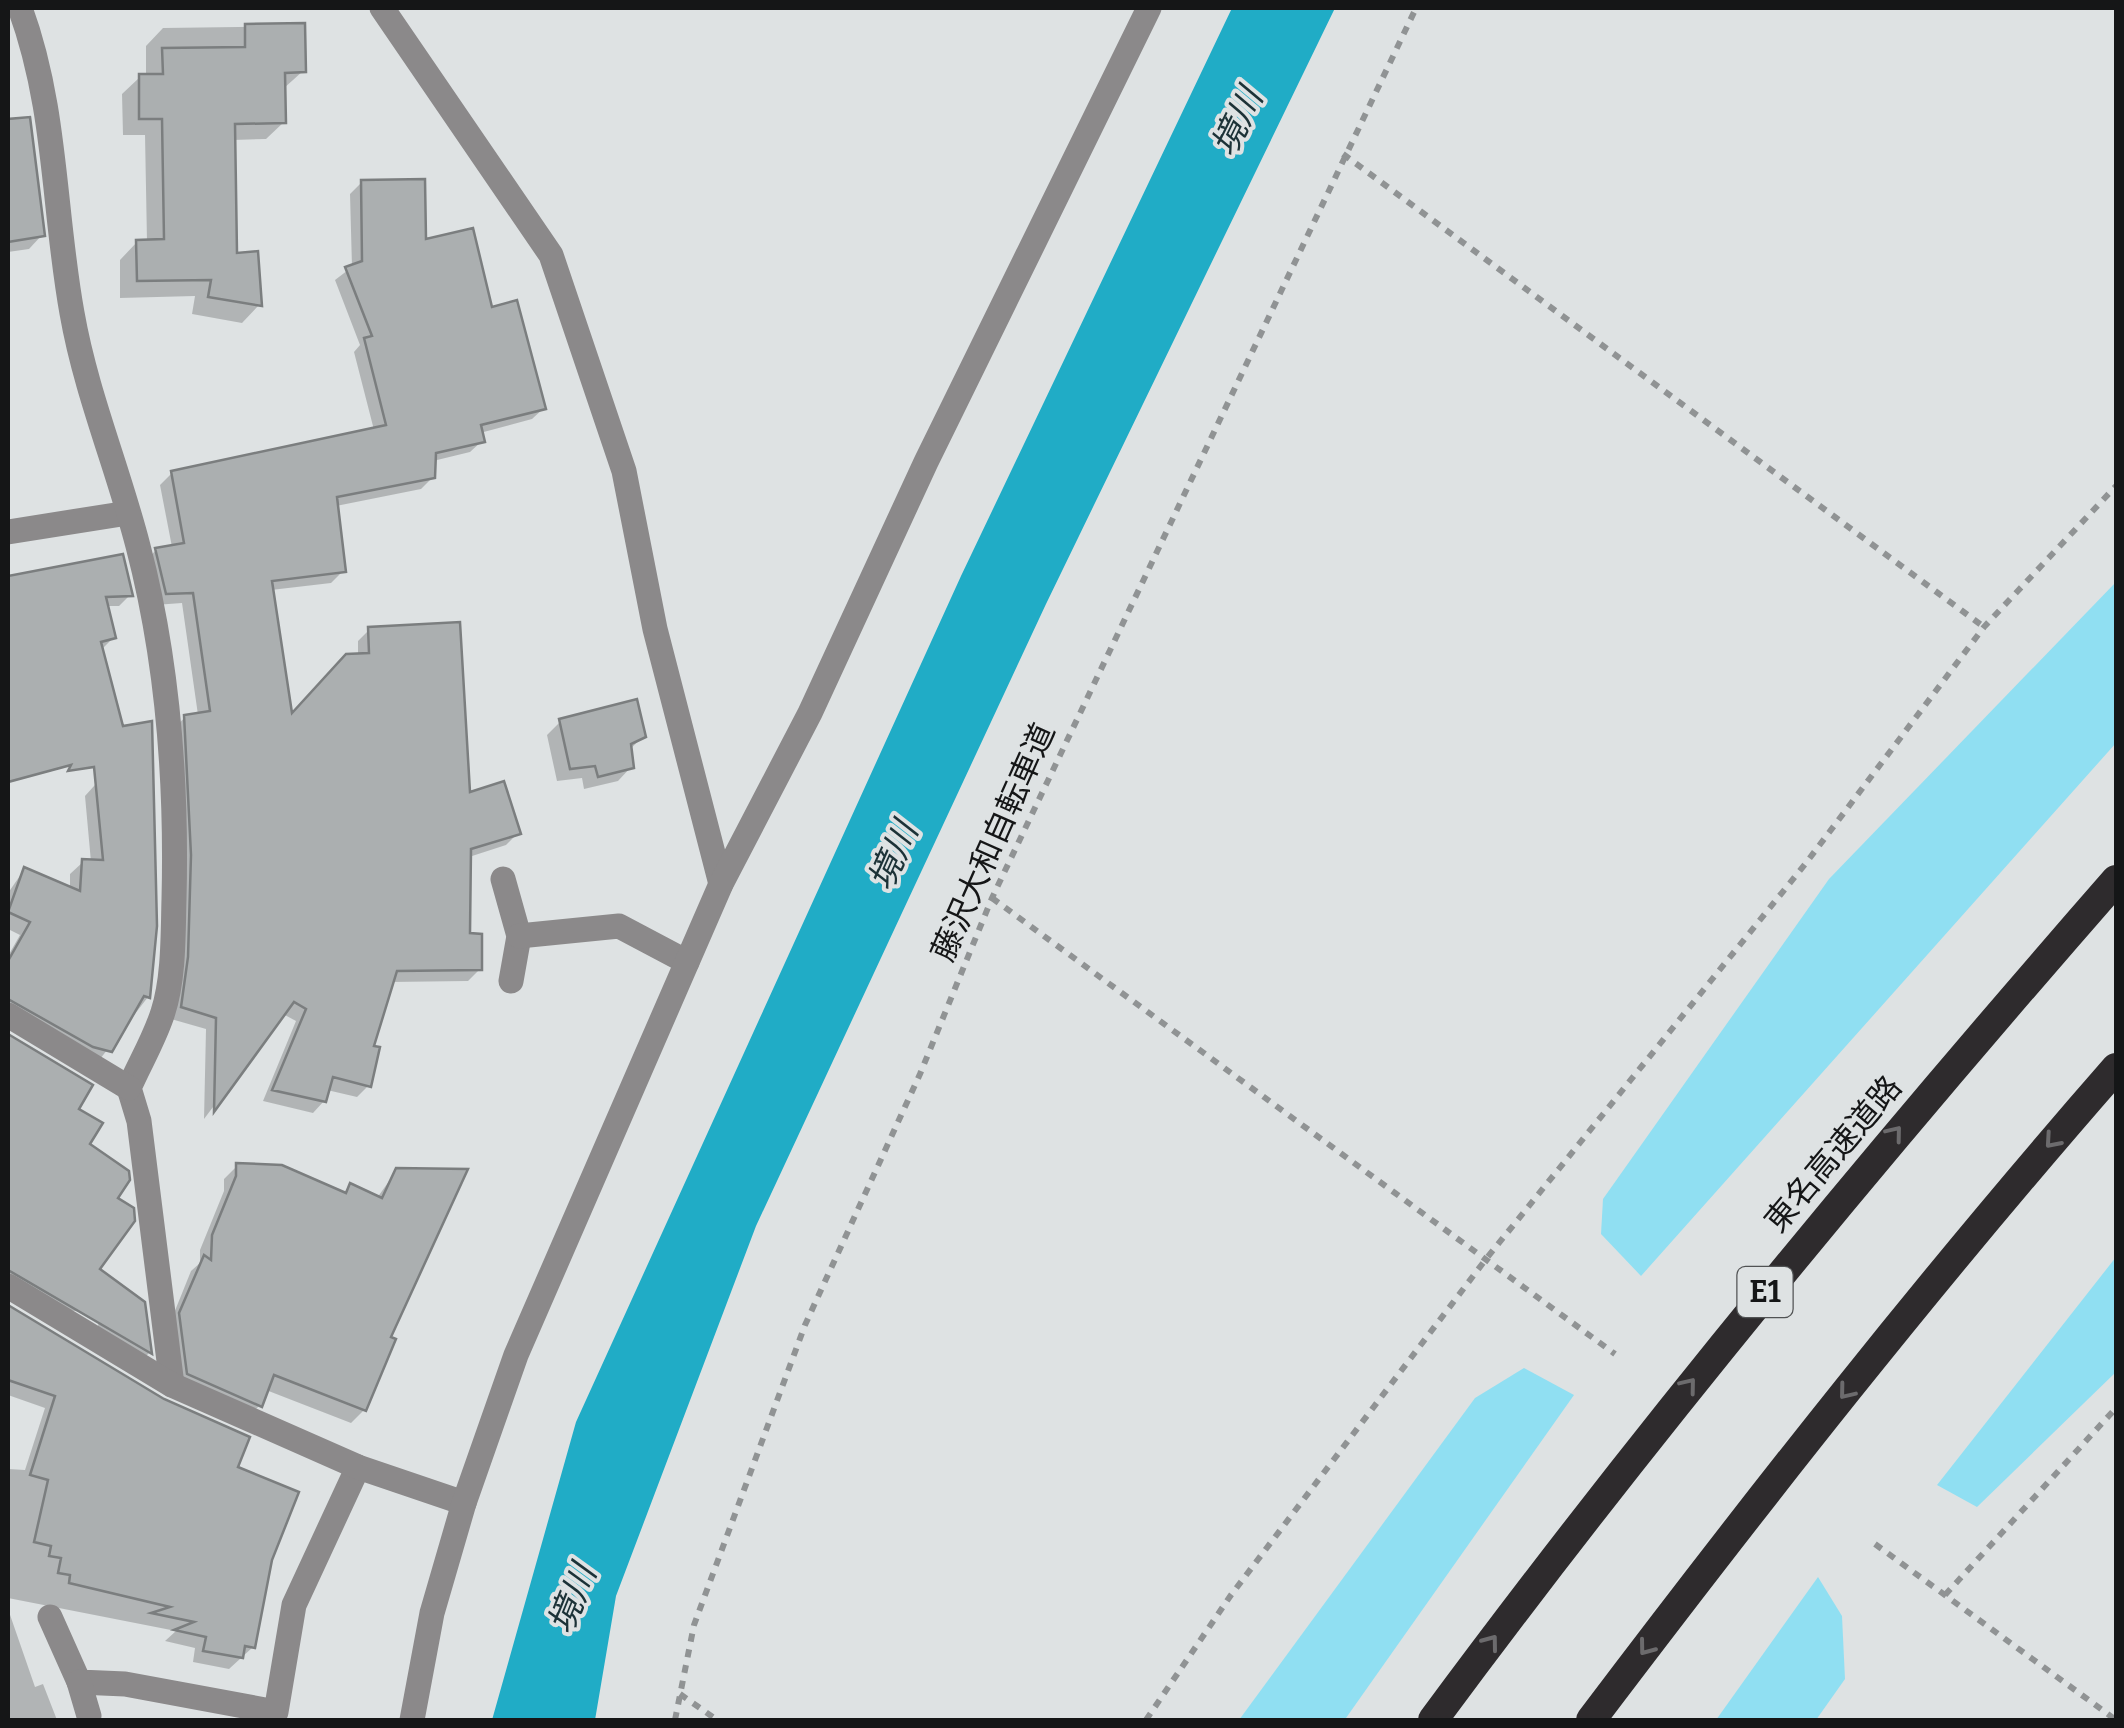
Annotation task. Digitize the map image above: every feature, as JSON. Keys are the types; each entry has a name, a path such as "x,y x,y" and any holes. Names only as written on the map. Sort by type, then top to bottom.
{"highway":[{"name":"東名高速道路","path":"1433,1720 1642,1442 1916,1108 2116,880"},
{"path":"1591,1720 1755,1504 2016,1183 2116,1068"}],"street":[{"path":"20,8 37,52 52,126 59,230 72,316 158,635 176,804 173,930 164,1011 129,1088 139,1121 172,1386"},
{"path":"382,8 550,255 624,470 655,629 720,884"},
{"path":"412,1720 432,1614 464,1503 516,1356 720,884 810,713 926,462 1149,8"},
{"path":"8,532 128,513"},
{"path":"502,879 519,936 511,982"},
{"path":"519,936 619,926 688,962"},
{"path":"8,1015 129,1088"},
{"path":"8,1286 172,1386 358,1468 464,1503"},
{"path":"78,1682 125,1684 276,1712 294,1605 358,1468"},
{"path":"50,1617 89,1716"}],"path":[{"name":"藤沢大和自転車道","path":"675,1720 694,1626 805,1325 920,1074 992,898 1416,8"},
{"path":"1344,154 1984,627"},
{"path":"1146,1720 1230,1596 1486,1259 1806,863 1984,627 2116,486"},
{"path":"992,898 1615,1354"},
{"path":"1944,1595 2116,1408"},
{"path":"1875,1544 2116,1720"},
{"path":"680,1694 717,1720"}],"shaded area":[{"path":"2116,582 2116,743 1641,1276 1601,1234 1603,1199 1829,879"},
{"path":"2116,1257 2116,1372 1977,1507 1937,1485"},
{"path":"1524,1368 1574,1395 1346,1718 1239,1720 1475,1398"},
{"path":"1818,1577 1842,1616 1845,1679 1816,1720 1716,1720"}],"water":[{"name":"境川","path":"1232,8 1335,8 1046,604 756,1226 616,1596 595,1720 492,1720 576,1422 961,576"}],"building":[{"path":"305,23 306,72 285,73 286,123 235,124 237,253 258,251 262,306 208,297 211,280 137,281 136,240 164,239 162,119 139,119 139,74 163,74 162,48 245,47 245,24"},
{"path":"30,117 45,236 8,242 8,119"},
{"path":"425,179 426,239 473,228 492,307 517,300 546,409 481,425 485,442 436,453 435,478 337,497 346,572 272,581 292,713 346,654 369,653 368,627 460,622 470,792 504,781 521,834 471,849 470,933 482,934 482,970 397,971 374,1046 380,1047 371,1087 333,1077 326,1102 272,1090 306,1009 294,1002 214,1112 216,1018 181,1007 188,957 191,855 184,715 210,711 193,593 166,594 155,548 184,543 171,471 386,425 364,338 372,336 345,267 362,261 361,180"},
{"path":"123,554 133,596 106,597 116,638 101,642 123,726 152,721 157,926 150,998 144,996 112,1052 93,1047 8,999 8,961 30,922 8,912 24,867 80,891 82,859 103,860 94,767 68,771 71,765 8,782 8,576"},
{"path":"637,699 646,737 631,744 634,768 598,777 595,766 570,769 559,719"},
{"path":"8,1034 93,1085 79,1109 103,1123 90,1144 129,1171 130,1180 118,1198 134,1208 135,1221 100,1269 145,1302 152,1354 8,1270"},
{"path":"236,1163 282,1165 346,1193 350,1183 382,1198 396,1168 468,1169 391,1337 396,1339 366,1411 274,1375 262,1407 187,1374 179,1313 204,1255 211,1260 212,1235 236,1176"},
{"path":"8,1305 164,1399 250,1437 238,1467 299,1492 272,1560 255,1648 245,1646 243,1658 203,1651 206,1637 174,1630 194,1622 151,1613 170,1607 69,1583 70,1575 58,1573 61,1558 49,1556 51,1546 34,1542 48,1480 30,1475 55,1396 8,1380"}]}
